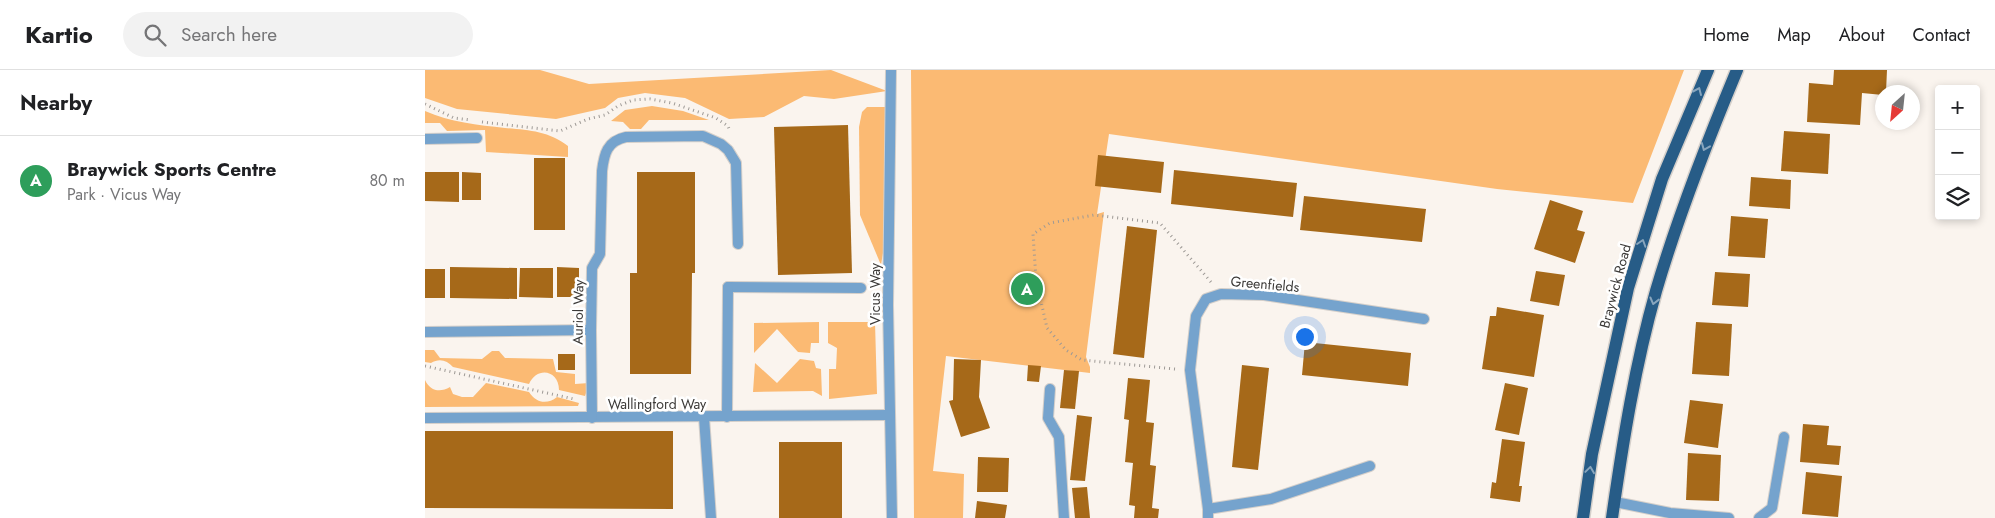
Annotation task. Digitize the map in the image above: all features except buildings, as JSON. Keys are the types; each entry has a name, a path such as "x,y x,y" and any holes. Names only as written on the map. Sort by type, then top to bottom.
{"main road":[{"name":"Braywick Road","path":"1583,518 1592,454 1628,288 1662,179 1708,70"},
{"path":"1613,518 1633,387 1657,290 1703,152 1737,70"}],"street":[{"name":"Vicus Way","path":"891,70 888,305 892,518"},
{"name":"Auriol Way","path":"592,418 591,330 593,268 600,254 602,172 607,149 614,141 626,137 703,136 721,144 727,150"},
{"path":"425,139 477,138"},
{"path":"727,150 736,163 738,244"},
{"path":"727,417 728,287 861,288"},
{"name":"Greenfields","path":"1208,514 1191,370 1196,316 1206,299 1221,294 1264,295 1424,320"},
{"path":"425,332 591,330"},
{"path":"1050,389 1047,418 1059,437 1064,518"},
{"name":"Wallingford Way","path":"425,418 890,415"},
{"path":"705,417 711,518"},
{"path":"1759,518 1772,508 1784,437"},
{"path":"1208,514 1271,499 1370,466"},
{"path":"1615,502 1670,513 1729,518"}],"path":[{"path":"425,104 453,118 559,132 588,119 605,115 618,106 633,100 650,99 693,109 716,118 728,126 732,137 727,150"},
{"path":"1191,370 1082,360 1066,350 1047,328 1036,279 1033,234 1050,223 1094,215 1160,223 1221,294"},
{"path":"425,366 592,403"}],"shaded area":[{"path":"425,70 540,70 589,84 831,70 887,91 834,99 804,96 764,117 729,119 685,98 645,93 618,98 605,108 556,119 457,109 425,98"},
{"path":"911,70 1684,70 1633,203 1497,189 1109,134 1097,214 1104,212 1086,357 1090,373 946,356 933,471 964,474 963,518 914,518"},
{"path":"652,106 683,111 709,120 649,120 641,129 630,129 623,122 611,121 625,110"},
{"path":"867,107 888,107 886,235 881,265 860,215 859,127 862,112"},
{"path":"425,111 444,118 485,126 546,134 568,146 568,157 486,152 485,130 447,131 440,123 425,123"},
{"path":"819,322 819,343 811,343 810,353 798,352 777,329 754,353 754,323"},
{"path":"828,322 875,322 877,394 829,399 829,369 836,369 837,348 828,343"},
{"path":"425,350 434,350 440,358 482,359 492,351 499,351 505,358 553,359 556,372 575,374 575,384 589,383 590,394 586,393 585,396 559,390 555,378 547,373 537,375 529,384 453,367 443,361 425,362"},
{"path":"800,359 814,361 816,368 821,369 822,396 813,391 753,392 755,363 777,383"},
{"path":"425,380 432,389 439,390 450,387 453,394 462,397 473,397 486,383 529,392 535,399 542,402 553,400 557,397 579,403 578,406 425,407"}],"place":[{"name":"Braywick Sports Centre","path":"1027,289"}]}
